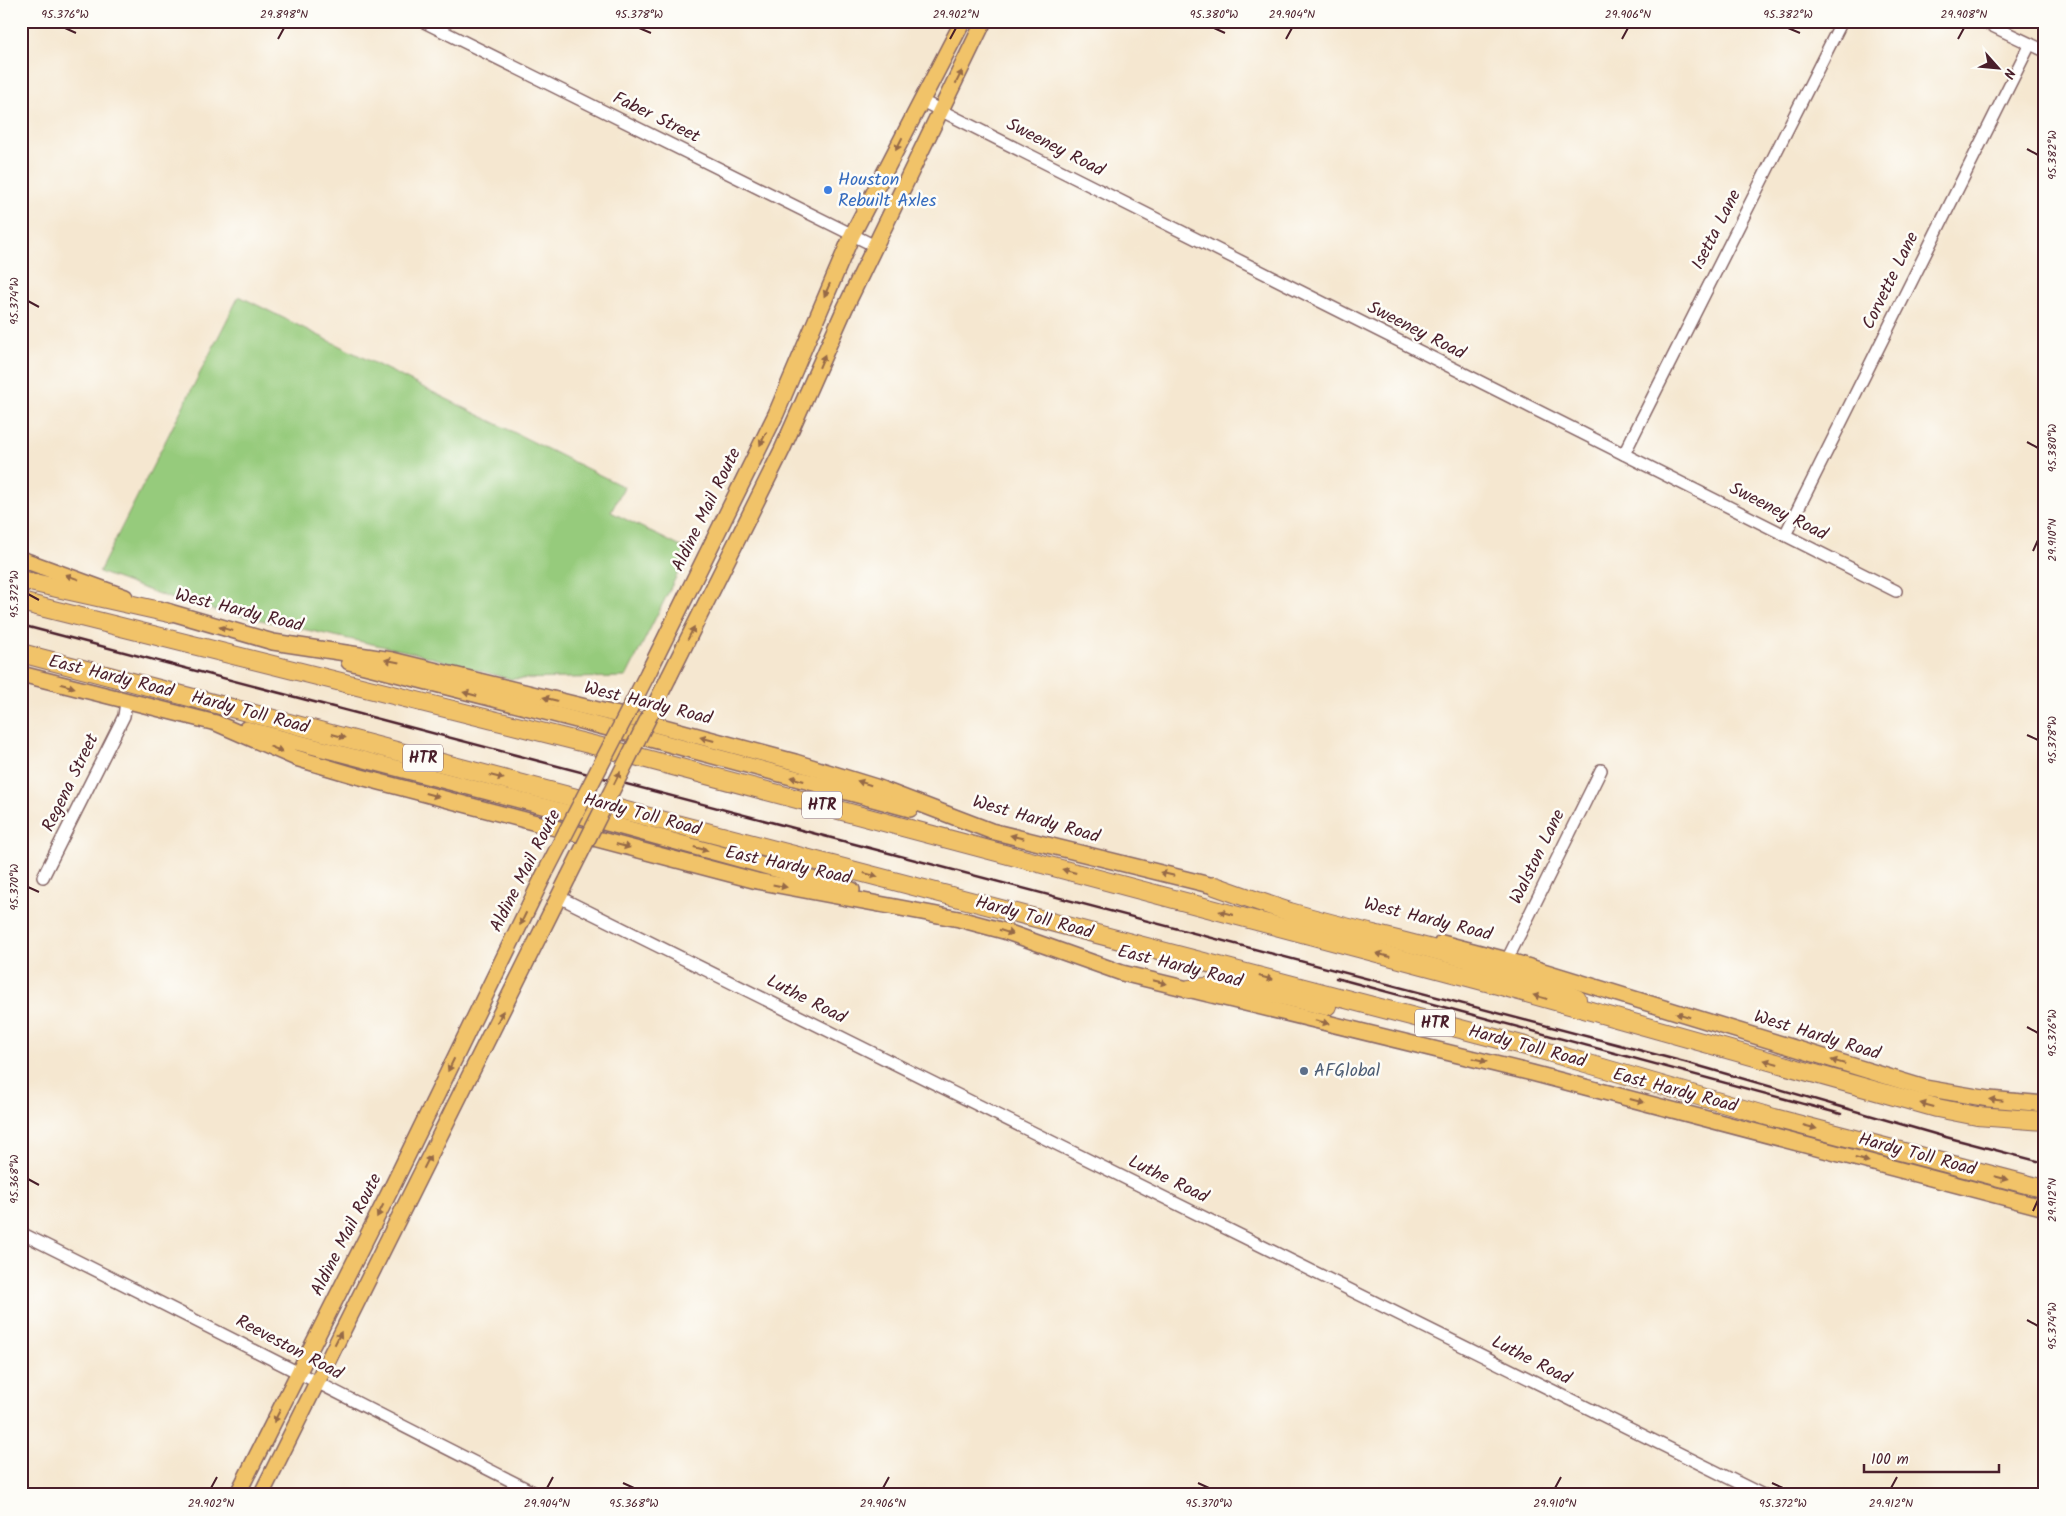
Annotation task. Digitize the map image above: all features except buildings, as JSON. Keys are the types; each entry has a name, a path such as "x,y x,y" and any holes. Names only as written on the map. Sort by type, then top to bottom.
{"highway":[{"path":"21,580 169,613"},
{"name":"HTR","path":"21,602 615,750 1620,1020 1937,1108 1977,1116 2045,1121"},
{"name":"Hardy Toll Road","path":"21,653 1541,1050 1774,1118 2045,1189"},
{"path":"1215,886 1290,912 1426,946 1540,982 1620,1020"},
{"path":"1189,990 1208,986 1255,991 1326,1005 1579,1073 1774,1118"}],"main road":[{"name":"Aldine Mail Route","path":"237,1495 394,1183 544,875 649,671 776,414 852,235 963,21"},
{"path":"261,1495 486,1046 596,820 734,548 814,381 845,308 984,21"},
{"path":"951,45 970,53"},
{"path":"792,373 814,381"},
{"path":"712,542 734,548"},
{"name":"West Hardy Road","path":"21,559 169,613 272,642 392,660 632,719 795,762 876,787 991,831 1506,960 1925,1088 1989,1099 2045,1104"},
{"path":"272,642 639,736 991,831"},
{"name":"East Hardy Road","path":"21,674 126,702 216,723 296,758 357,776 757,881 959,919 1004,931 1122,973 1532,1073 2045,1208"},
{"path":"216,723 336,751 959,919"},
{"path":"464,1037 486,1046"},
{"path":"394,1183 412,1192"}],"street":[{"name":"Faber Street","path":"422,21 875,246"},
{"name":"Isetta Lane","path":"1624,454 1842,21"},
{"path":"1982,21 2045,51"},
{"name":"Corvette Lane","path":"1785,535 2030,44"},
{"name":"Sweeney Road","path":"922,101 943,109 1227,255 1896,590"},
{"name":"Regena Street","path":"43,877 124,716 126,702"},
{"name":"Walston Lane","path":"1506,960 1601,770"},
{"name":"Luthe Road","path":"559,897 1763,1495"},
{"name":"Reeveston Road","path":"21,1234 299,1372 539,1495"}],"green space":[{"path":"239,296 624,487 611,512 689,551 626,677 510,679 414,653 186,604 99,572"}],"railway":[{"path":"21,625 1692,1064 1942,1136 2045,1163"},
{"path":"1336,978 1841,1114"}],"place":[{"name":"Houston Rebuilt Axles","path":"828,190"},
{"name":"AFGlobal","path":"1304,1071"}]}
